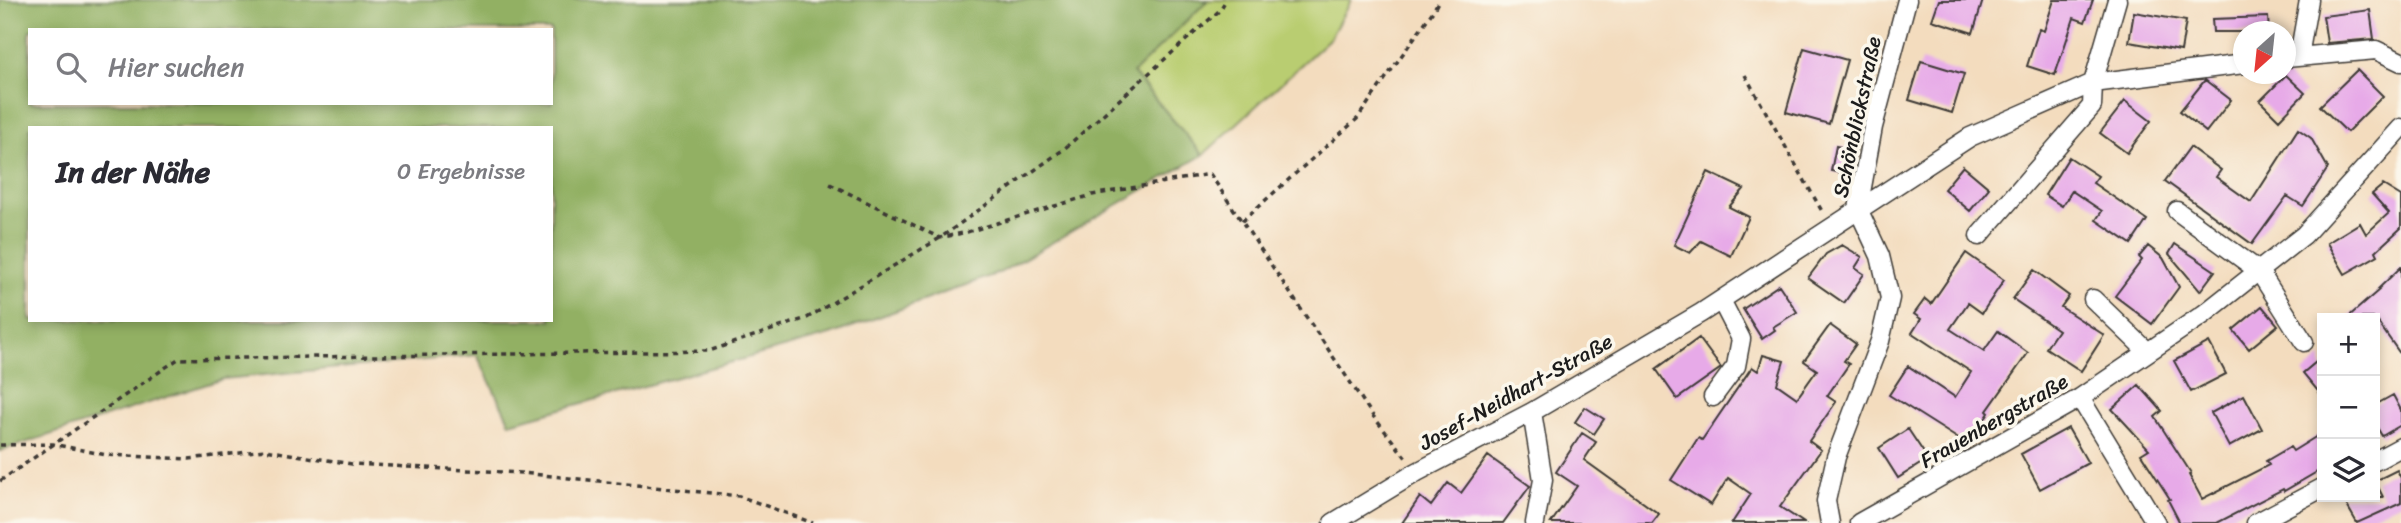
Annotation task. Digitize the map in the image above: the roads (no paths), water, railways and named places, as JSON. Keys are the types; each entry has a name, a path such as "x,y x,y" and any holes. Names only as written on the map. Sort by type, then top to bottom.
{"street":[{"name":"Schönblickstraße","path":"1830,523 1826,501 1836,457 1880,341 1890,298 1880,256 1858,209 1873,127 1907,0"},
{"path":"1979,236 2092,106 2093,83 2117,0"},
{"path":"2296,44 2309,0"},
{"path":"2296,57 2376,50 2401,62"},
{"name":"Josef-Neidhart-Straße","path":"1333,523 1417,472 1532,412 1721,300 1970,137 2093,83 2233,65"},
{"name":"Frauenbergstraße","path":"1859,523 2080,398 2204,314 2304,235 2401,128"},
{"path":"2177,211 2259,271 2304,342"},
{"path":"2093,299 2148,352"},
{"path":"1713,397 1736,366 1741,339 1721,300"},
{"path":"2080,398 2155,523"},
{"path":"1532,412 1543,480 1535,523"},
{"path":"2380,458 2401,447"},
{"path":"2256,523 2317,491"}]}
